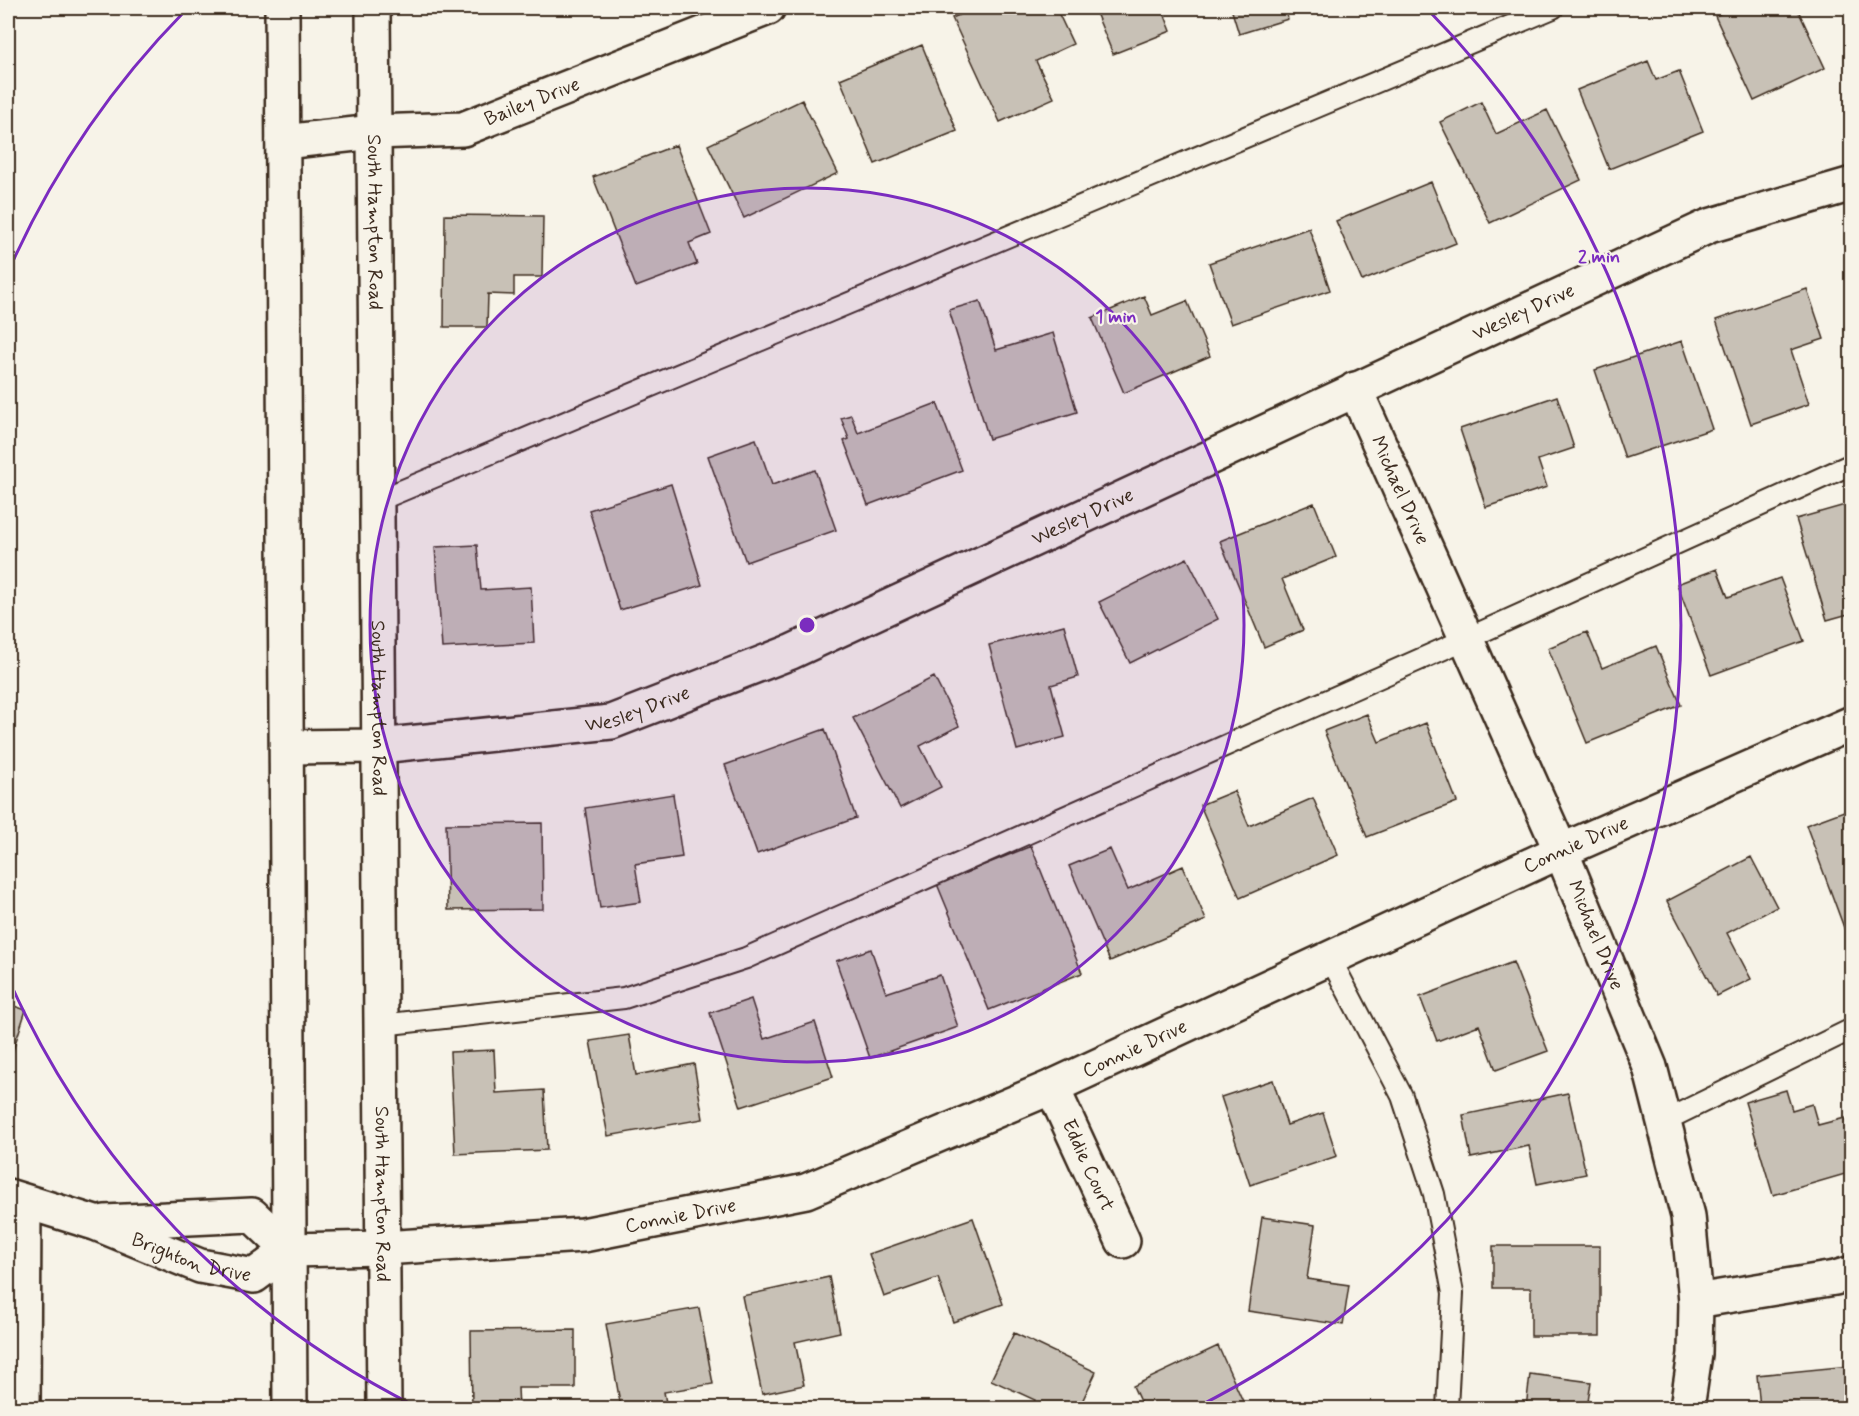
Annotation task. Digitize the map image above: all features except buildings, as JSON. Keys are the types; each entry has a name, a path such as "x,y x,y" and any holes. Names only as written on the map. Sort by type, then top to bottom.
{"street":[{"path":"282,8 290,1408"},
{"name":"South Hampton Road","path":"373,8 384,1408"},
{"name":"Bailey Drive","path":"283,142 374,132 463,129 768,8"},
{"name":"Wesley Drive","path":"287,747 379,746 611,722 791,652 1709,226 1851,184"},
{"name":"Michael Drive","path":"1355,389 1561,851 1650,1067 1688,1216 1696,1301 1695,1354 1688,1408"},
{"name":"Connie Drive","path":"289,1250 383,1248 582,1235 806,1191 1052,1087 1561,851 1851,723"},
{"name":"Eddie Court","path":"1052,1087 1123,1241"},
{"path":"16,1199 22,1408"},
{"name":"Brighton Drive","path":"16,1199 94,1223 200,1266 254,1276 289,1250 252,1215 94,1223"},
{"path":"1696,1301 1835,1278 1851,1273"}],"lane":[{"path":"377,501 1553,8"},
{"path":"381,1025 624,998 746,958 1466,639 1851,464"},
{"path":"1330,958 1402,1096 1434,1194 1454,1293 1447,1408"},
{"path":"1664,1121 1851,1029"}]}
